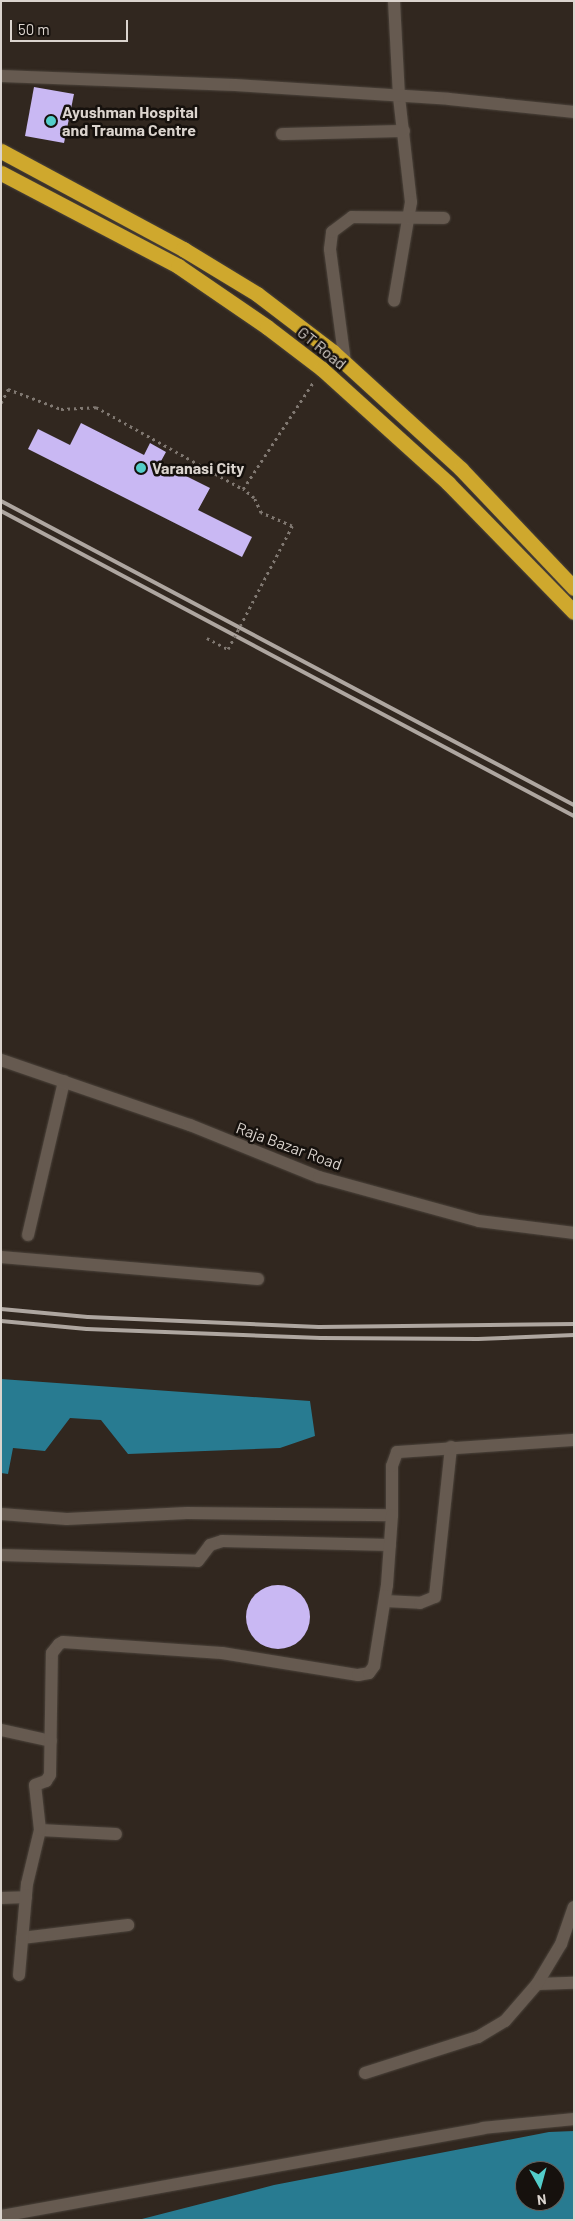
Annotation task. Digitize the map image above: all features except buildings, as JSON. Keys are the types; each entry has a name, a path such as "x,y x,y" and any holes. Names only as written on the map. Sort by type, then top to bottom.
{"highway":[{"name":"GT Road","path":"1,151 183,249 257,294 344,362 461,469 574,588"},
{"name":"GT Road","path":"1,174 178,266 322,369 448,483 574,612"}],"street":[{"path":"394,1 399,97 411,185 408,220 394,300"},
{"path":"1,76 235,85 449,99 574,112"},
{"path":"282,134 404,131"},
{"path":"344,362 330,249 332,232 352,217 408,220 444,218"},
{"name":"Raja Bazar Road","path":"1,1060 190,1125 319,1176 479,1221 574,1233"},
{"path":"28,1235 64,1081"},
{"path":"1,1257 258,1279"},
{"path":"18,1975 26,1897 40,1830 35,1785 46,1782 50,1775 52,1653 63,1642 222,1654 358,1675 369,1673 374,1666 385,1601 392,1515 392,1466 397,1452 574,1440"},
{"path":"385,1601 420,1603 435,1597 451,1447"},
{"path":"1,1514 67,1519 187,1513 392,1515"},
{"path":"1,1555 198,1561 210,1545 222,1541 390,1545"},
{"path":"1,1730 51,1741"},
{"path":"40,1830 116,1834"},
{"path":"1,1898 26,1897"},
{"path":"365,2073 478,2037 506,2020 537,1984 561,1944 574,1907"},
{"path":"22,1938 128,1925"},
{"path":"537,1984 574,1984"},
{"path":"1,2216 483,2128 574,2119"}],"path":[{"path":"243,489 322,369"},
{"path":"1,403 8,389 61,409 96,407 243,489 254,498 261,513 292,526 228,650 206,638"}],"water":[{"path":"1,1379 310,1401 315,1436 280,1448 128,1454 101,1420 70,1418 45,1451 13,1448 8,1474 1,1473"},
{"path":"574,2131 574,2220 138,2220 274,2185 549,2132"}],"railway":[{"path":"1,501 574,805"},
{"path":"1,511 574,816"},
{"path":"1,1309 88,1317 319,1327 574,1324"},
{"path":"1,1321 87,1329 321,1338 478,1339 574,1335"}],"place":[{"name":"Ayushman Hospital and Trauma Centre","path":"51,121"},
{"name":"Varanasi City","path":"141,468"}]}
